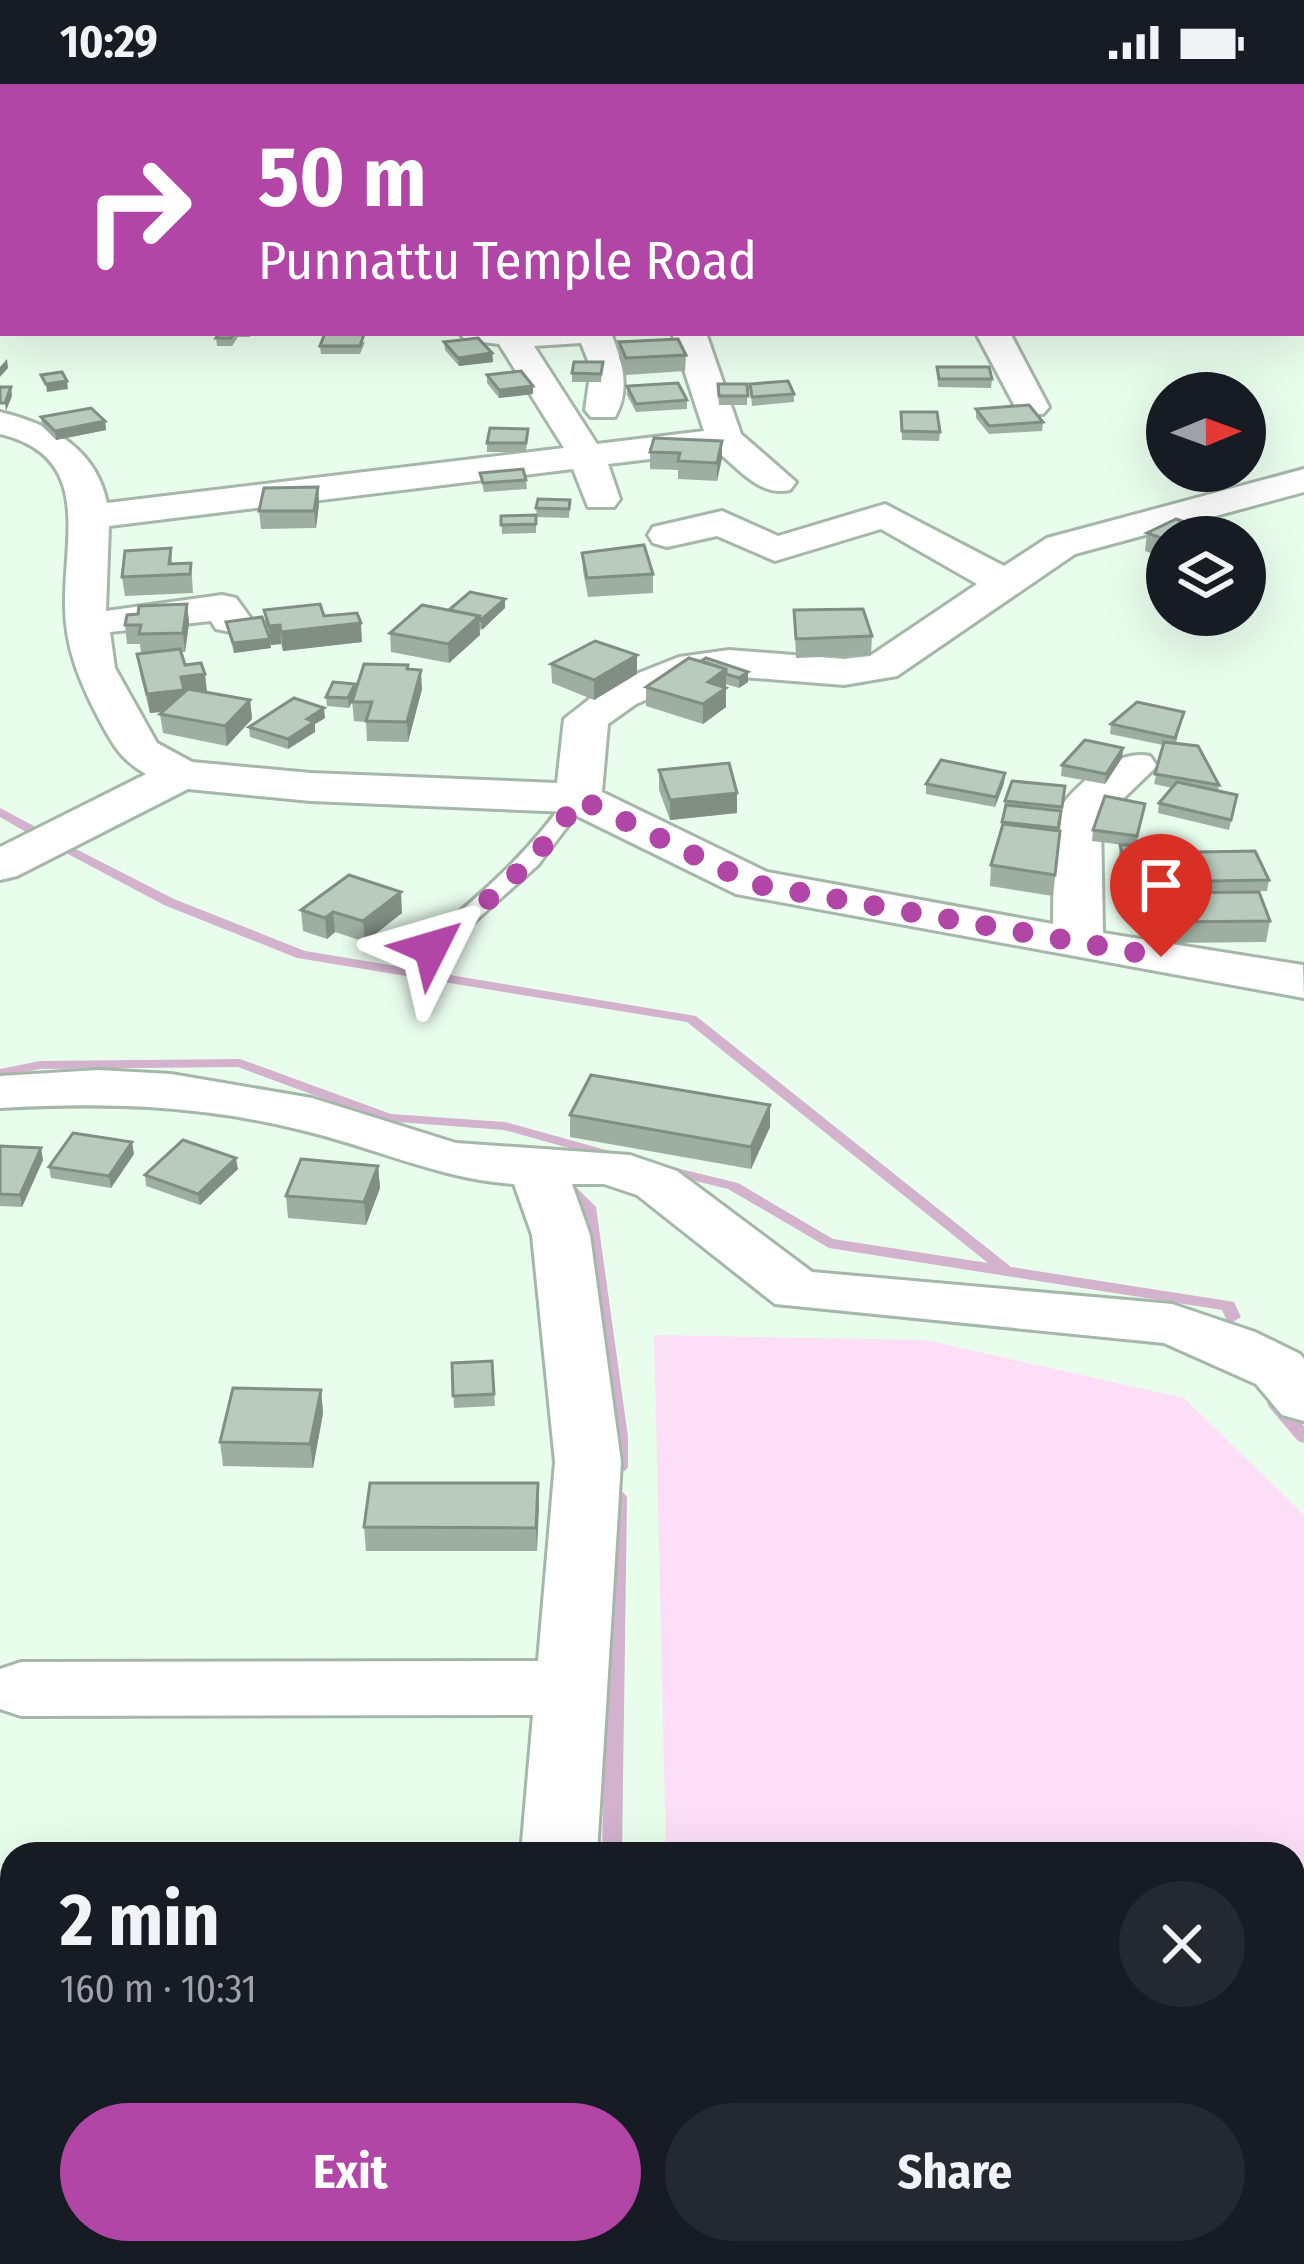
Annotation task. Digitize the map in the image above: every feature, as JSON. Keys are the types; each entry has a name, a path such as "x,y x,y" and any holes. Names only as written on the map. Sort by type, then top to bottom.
{"street":[{"path":"511,336 587,456 602,499"},
{"path":"595,336 608,368 603,410"},
{"path":"690,336 725,439 777,482"},
{"path":"995,336 1030,406"},
{"path":"0,423 29,430 71,460 87,495 90,518 86,624 94,668 140,752 181,775 311,787 578,798 753,884 1078,944 1298,967"},
{"path":"90,518 725,439"},
{"path":"578,798 586,719 621,695 679,670 729,663 844,672 882,667 1061,546 1304,480"},
{"path":"668,535 722,523 775,549 885,516 1006,584"},
{"path":"86,624 222,607 231,620"},
{"path":"1078,944 1077,816 1134,766"},
{"path":"9,850 181,775"},
{"path":"0,1092 98,1086 171,1090 312,1115 449,1159 610,1167 658,1183 796,1290 1172,1324 1278,1369 1304,1400"},
{"path":"538,1167 561,1235 587,1462 560,1842"},
{"path":"21,1689 572,1688"}],"lane":[{"path":"431,948 509,882 561,828 578,798"}],"shaded area":[{"path":"654,1335 926,1340 1184,1398 1304,1515 1304,1842 666,1842"}],"building":[{"path":"324,336 363,336 360,346 320,346"},
{"path":"478,338 492,353 458,358 444,342"},
{"path":"678,339 686,355 626,358 619,342"},
{"path":"574,362 603,362 601,374 572,373"},
{"path":"937,367 989,367 992,379 939,379"},
{"path":"521,371 533,386 499,390 487,375"},
{"path":"62,372 67,381 46,384 41,375"},
{"path":"788,381 794,394 752,397 750,384"},
{"path":"678,383 687,400 636,404 627,386"},
{"path":"718,384 747,384 748,396 719,396"},
{"path":"0,387 11,387 5,403 0,403"},
{"path":"1029,405 1043,422 989,426 976,409"},
{"path":"91,408 105,421 55,431 41,417"},
{"path":"901,412 937,412 940,432 902,431"},
{"path":"490,428 528,429 526,443 487,443"},
{"path":"654,438 722,441 717,463 678,461 680,453 650,452"},
{"path":"523,469 526,480 483,483 480,473"},
{"path":"318,487 314,511 259,511 264,488"},
{"path":"538,499 570,500 569,509 536,508"},
{"path":"536,515 536,524 501,525 501,516"},
{"path":"644,545 653,574 587,578 582,553"},
{"path":"171,548 169,564 191,563 190,574 122,577 125,551"},
{"path":"470,592 505,599 481,620 449,610"},
{"path":"187,604 183,633 139,634 141,625 125,625 127,615 138,614 139,606"},
{"path":"320,604 324,616 357,613 361,623 281,632 280,625 269,626 264,610"},
{"path":"422,605 479,616 448,644 390,633"},
{"path":"863,609 872,636 796,639 794,610"},
{"path":"262,617 270,639 233,643 226,622"},
{"path":"595,641 637,655 594,680 551,664"},
{"path":"180,649 185,665 201,663 205,674 181,677 184,690 147,694 137,654"},
{"path":"689,658 726,669 708,682 726,688 703,704 646,687"},
{"path":"706,658 748,672 739,678 726,674 726,669 701,661"},
{"path":"364,664 408,665 407,669 421,670 407,722 366,721 372,702 352,702"},
{"path":"333,682 355,684 348,698 326,697"},
{"path":"188,689 250,700 225,726 160,714"},
{"path":"294,698 324,708 307,719 314,722 288,739 249,727"},
{"path":"1137,702 1184,712 1175,738 1111,724"},
{"path":"1085,740 1123,748 1106,774 1062,765"},
{"path":"1164,742 1198,746 1219,785 1155,774"},
{"path":"941,760 1005,773 996,797 926,784"},
{"path":"729,763 737,793 670,800 659,770"},
{"path":"1012,781 1065,786 1062,807 1005,801"},
{"path":"1177,782 1237,795 1231,820 1159,803"},
{"path":"1105,796 1145,804 1137,836 1093,830"},
{"path":"1006,805 1061,811 1058,828 1002,822"},
{"path":"1003,824 1060,831 1055,875 991,865"},
{"path":"1120,845 1173,845 1184,881 1130,880"},
{"path":"1255,851 1269,880 1210,881 1198,852"},
{"path":"349,875 401,892 363,921 333,912 325,918 301,910"},
{"path":"1259,892 1270,921 1169,922 1160,893"},
{"path":"591,1075 770,1105 751,1147 570,1115"},
{"path":"73,1133 132,1142 109,1176 49,1167"},
{"path":"183,1140 236,1158 198,1194 145,1175"},
{"path":"0,1146 41,1148 20,1195 0,1194"},
{"path":"301,1159 378,1166 364,1202 286,1196"},
{"path":"492,1361 494,1394 453,1396 452,1363"},
{"path":"233,1388 321,1390 310,1444 220,1442"},
{"path":"370,1483 538,1483 536,1528 364,1527"}],"waterway":[{"path":"0,812 30,829"},
{"path":"72,851 169,902 302,955 691,1019 1005,1269"},
{"path":"0,1073 40,1065 240,1063 389,1118 505,1126 619,1158"},
{"path":"660,1168 733,1186 829,1243 1228,1306 1233,1317"},
{"path":"566,1185 588,1207 620,1437 619,1467"},
{"path":"1275,1403 1304,1437"},
{"path":"612,1842 618,1497"}],"route":[{"path":"431,948 509,882 561,828 578,798 753,884 1161,957"}]}
